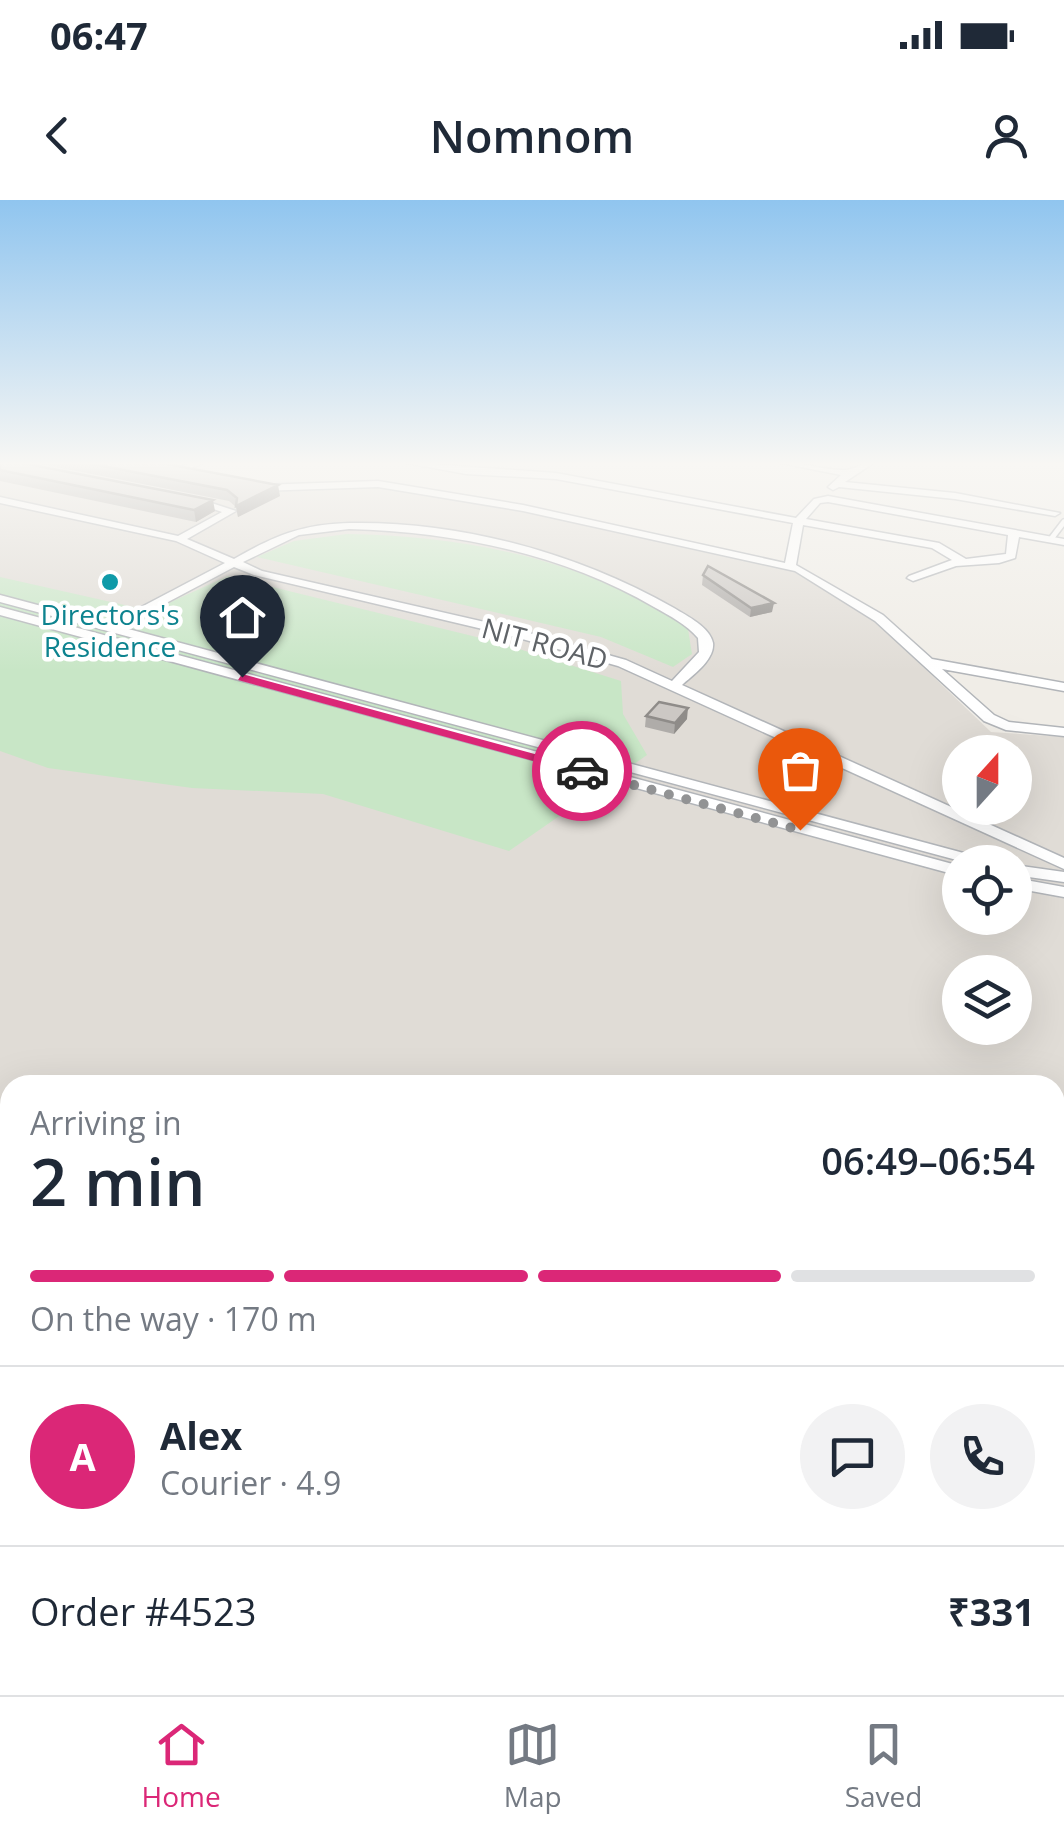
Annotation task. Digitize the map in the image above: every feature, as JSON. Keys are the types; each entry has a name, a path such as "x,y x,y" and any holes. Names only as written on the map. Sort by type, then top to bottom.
{"street":[{"name":"NIT ROAD","path":"146,532 179,539 258,573 569,647 622,664 1064,864"},
{"path":"179,539 192,532"},
{"path":"110,628 288,534 304,532"},
{"path":"401,532 445,535 555,560 621,582 654,600 704,636 707,646 704,655 673,686"},
{"path":"629,532 807,573 880,618 997,723 1064,732"},
{"path":"790,568 796,532"},
{"path":"862,532 935,544 962,562"},
{"path":"913,578 962,562 1010,556 1014,532 1064,542"},
{"path":"0,598 942,852"},
{"path":"0,611 942,866"},
{"path":"932,663 1064,686"},
{"path":"1032,872 1064,876"},
{"path":"1032,886 1064,892"}],"lane":[{"path":"1050,539 1056,532"}],"shaded area":[{"path":"0,532 615,532 795,572 873,619 991,732 1064,737 1064,1075 0,1075"}],"green space":[{"path":"347,534 481,546 568,569 650,605 688,629 692,654 673,667 601,637 257,557 294,541"},
{"path":"228,576 497,642 621,681 623,714 647,755 509,851 323,794 192,788 48,768 0,751 0,577 151,611"}],"building":[{"path":"708,566 774,603 751,608 703,575"},
{"path":"659,702 688,708 675,723 646,716"}],"way so far":[{"path":"582,771 800,830"}],"place":[{"name":"Directors's Residence","path":"110,582"}],"route":[{"path":"242,677 582,771"}]}
